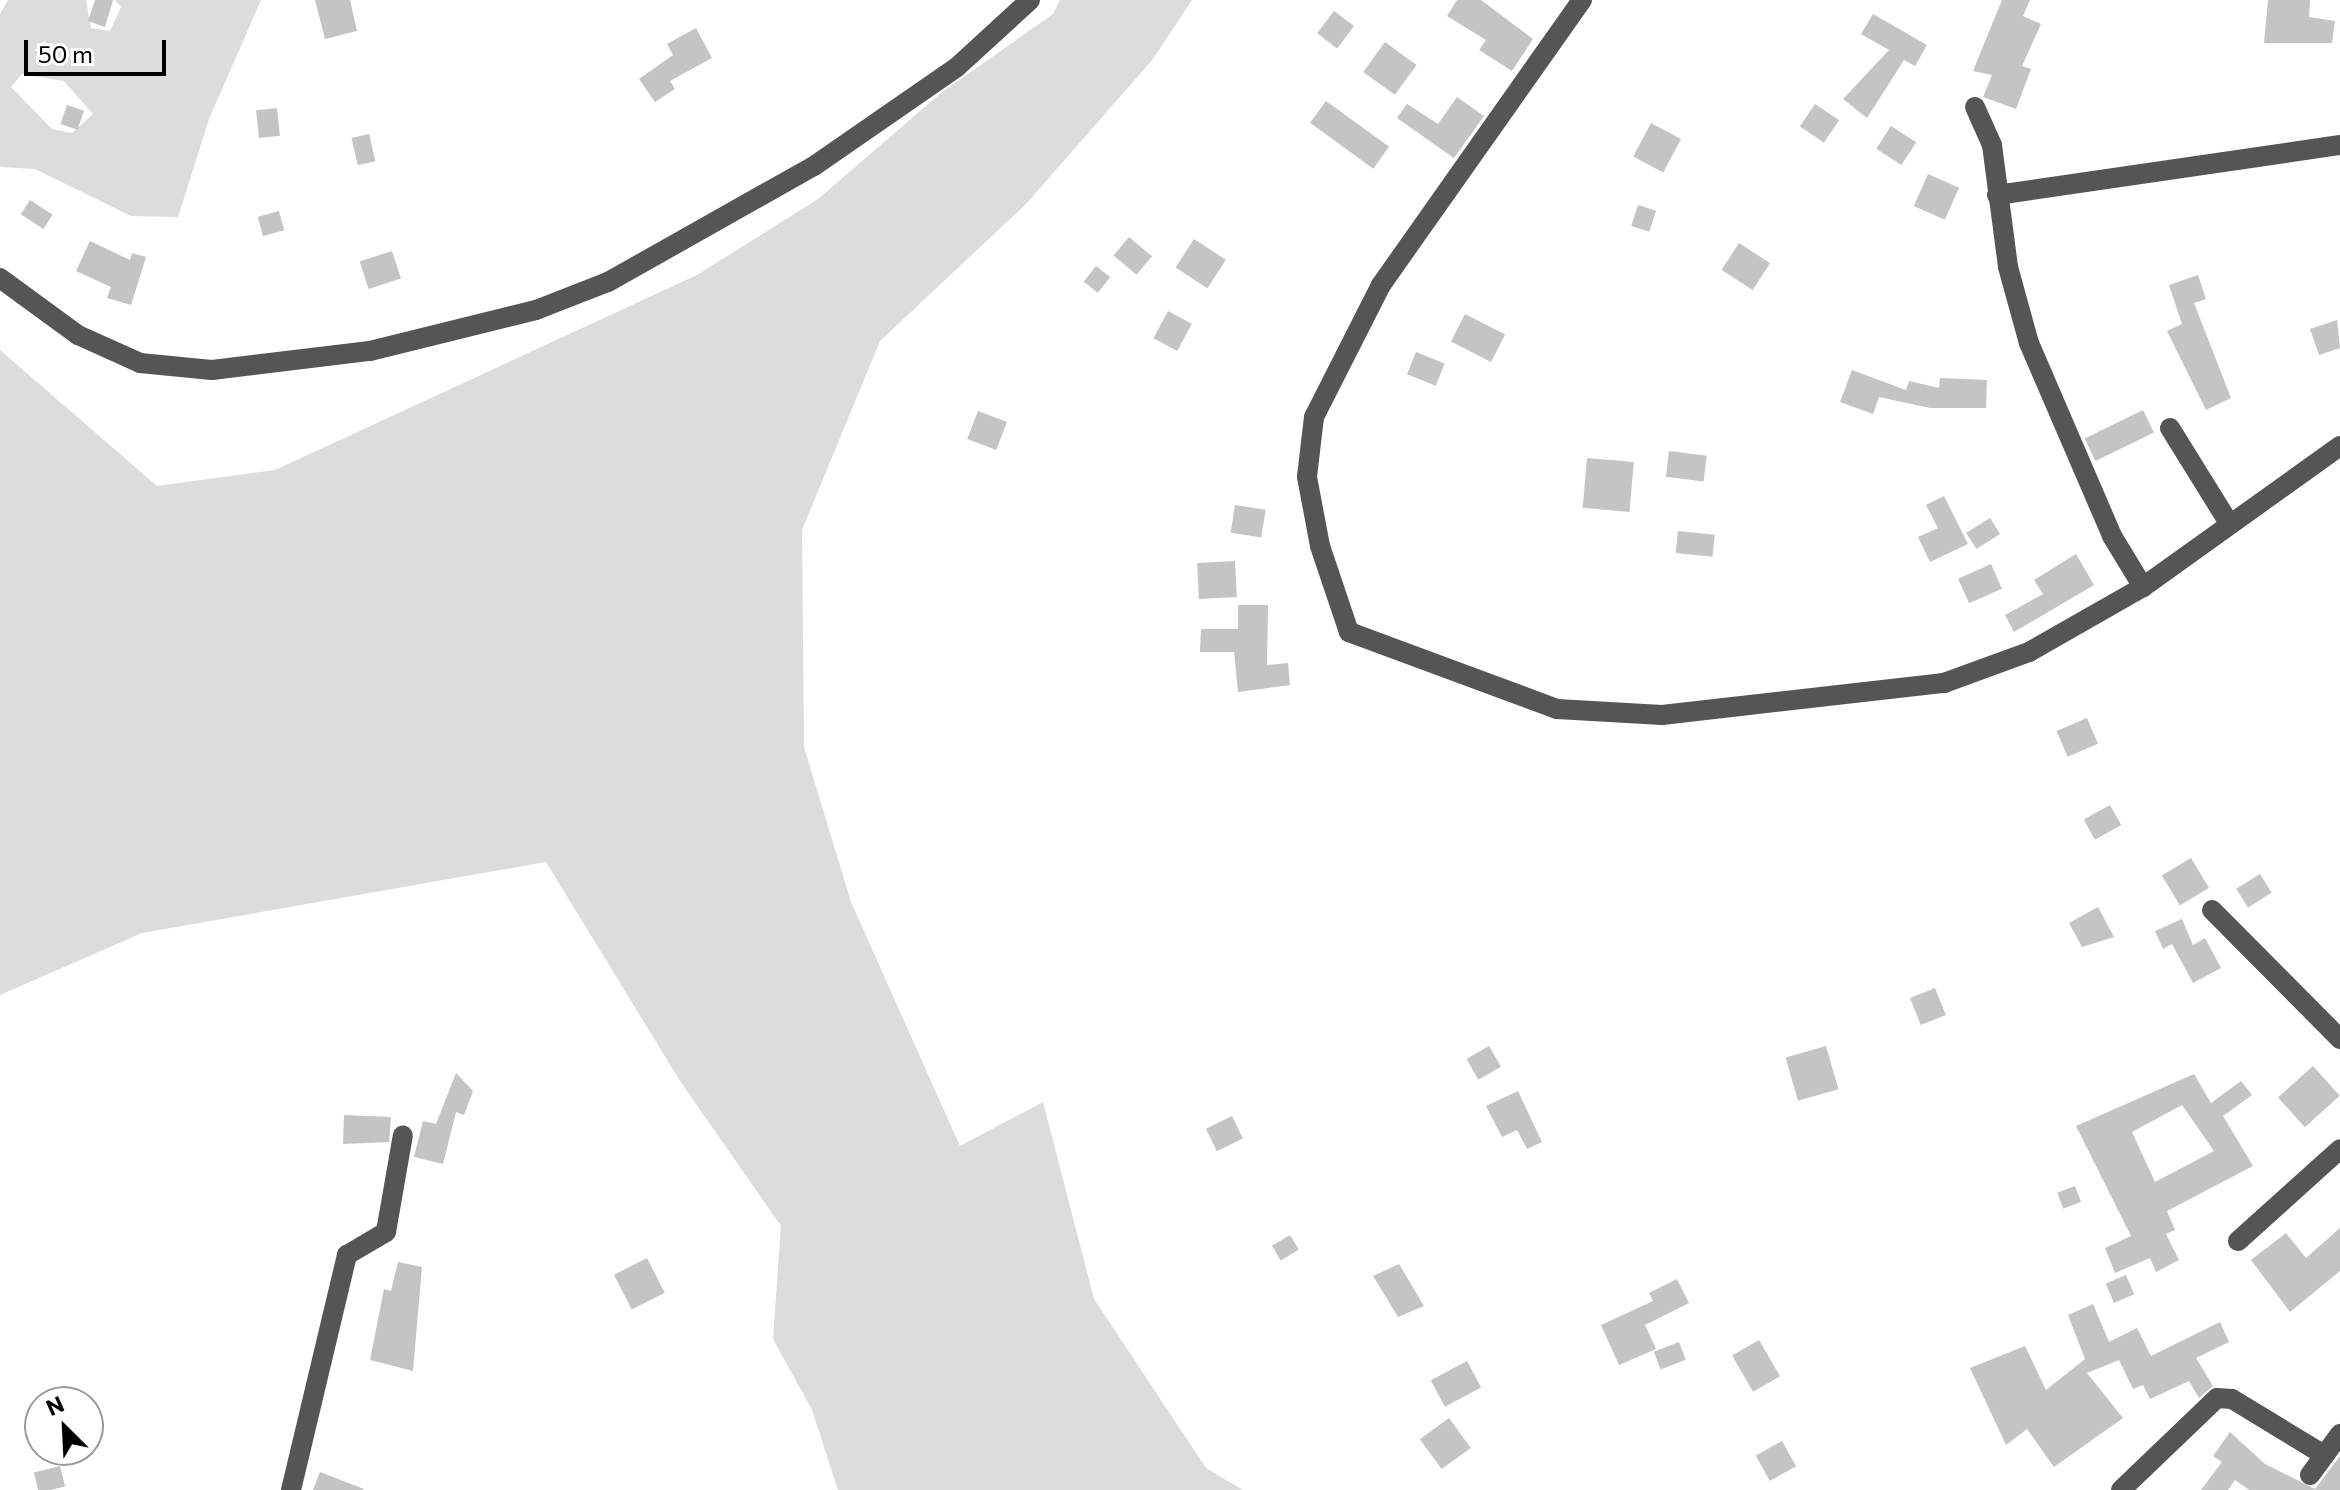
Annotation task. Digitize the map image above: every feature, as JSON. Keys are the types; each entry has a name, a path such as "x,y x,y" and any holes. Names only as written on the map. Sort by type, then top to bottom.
{"street":[{"path":"1582,0 1374,296 1314,417 1307,477 1349,632 1557,709 1662,715 1986,672 2143,587 2340,446"},
{"path":"0,278 78,335 140,363 212,370 356,354 536,310 608,282 814,166 957,67 1022,4"},
{"path":"1975,107 1992,145 1997,195 2029,343 2112,536 2143,587"},
{"path":"1997,195 2340,145"},
{"path":"2170,428 2229,523"},
{"path":"2212,910 2340,1039"},
{"path":"291,1490 347,1255 386,1232 403,1135"},
{"path":"2238,1241 2340,1149"},
{"path":"2121,1490 2217,1398 2232,1399 2324,1455"},
{"path":"2310,1475 2340,1434"}],"shaded area":[{"path":"8,0 86,0 91,28 110,31 121,7 115,0 261,0 209,119 178,217 131,216 35,169 0,167 0,14","holes":["22,74 64,81 93,114 72,133 52,129 11,87"]},
{"path":"1060,0 1192,0 1153,59 1026,204 880,341 802,530 804,747 851,902 960,1146 1043,1102 1094,1299 1206,1468 1243,1490 838,1490 812,1410 773,1339 781,1226 680,1081 546,862 142,933 0,995 0,350 157,486 275,470 697,275 818,199 941,93 1053,14"}],"building":[{"path":"95,0 113,0 105,27 88,21"},
{"path":"315,0 350,0 357,31 325,39"},
{"path":"1457,0 1481,0 1533,39 1512,71 1479,50 1486,40 1447,16"},
{"path":"2002,0 2030,0 2023,16 2041,24 2022,66 2031,69 2016,109 1983,97 1992,75 1973,71"},
{"path":"2268,0 2310,0 2309,17 2335,21 2332,43 2264,43"},
{"path":"1334,11 1354,26 1337,48 1317,33"},
{"path":"1873,14 1927,45 1915,66 1904,60 1867,118 1843,99 1889,50 1861,34"},
{"path":"696,28 712,58 670,81 675,89 655,102 639,79 673,55 667,44"},
{"path":"1385,42 1417,65 1395,95 1363,72"},
{"path":"1457,97 1484,116 1454,158 1397,118 1407,104 1438,124"},
{"path":"1326,101 1389,147 1373,169 1310,123"},
{"path":"1815,104 1839,120 1824,143 1800,126"},
{"path":"67,105 84,111 78,130 60,124"},
{"path":"277,108 280,136 259,138 256,110"},
{"path":"1651,123 1681,139 1663,173 1633,157"},
{"path":"1891,126 1916,142 1901,165 1876,149"},
{"path":"369,134 375,161 358,165 351,138"},
{"path":"1928,174 1959,188 1945,220 1914,206"},
{"path":"30,200 53,215 43,229 21,214"},
{"path":"1638,205 1656,211 1649,232 1631,226"},
{"path":"279,211 284,230 263,236 258,217"},
{"path":"1129,237 1152,256 1137,275 1114,255"},
{"path":"1194,239 1226,260 1207,288 1175,268"},
{"path":"90,241 130,260 132,253 146,257 131,305 107,298 111,287 76,271"},
{"path":"1739,243 1770,263 1753,290 1722,270"},
{"path":"392,251 401,279 369,289 360,262"},
{"path":"1096,266 1110,277 1098,293 1084,282"},
{"path":"2198,275 2206,299 2194,303 2231,398 2206,410 2167,331 2182,324 2169,285"},
{"path":"1168,311 1192,324 1177,351 1153,338"},
{"path":"1465,314 1505,334 1491,362 1451,342"},
{"path":"2337,320 2340,348 2319,355 2310,329"},
{"path":"1416,352 1445,364 1436,386 1407,374"},
{"path":"1852,370 1906,390 1909,381 1939,388 1940,378 1987,380 1986,408 1930,408 1879,397 1873,414 1840,402"},
{"path":"2143,410 2154,432 2096,461 2085,438"},
{"path":"978,411 1007,422 996,450 967,439"},
{"path":"1669,451 1707,456 1704,481 1666,477"},
{"path":"1587,458 1634,462 1629,512 1583,508"},
{"path":"1944,496 1968,544 1930,562 1918,537 1938,528 1926,505"},
{"path":"1235,505 1266,510 1261,538 1231,533"},
{"path":"1990,518 2000,534 1976,549 1966,533"},
{"path":"1678,531 1715,535 1712,557 1676,553"},
{"path":"2076,554 2094,585 2014,632 2005,615 2043,594 2034,580"},
{"path":"1235,561 1237,597 1199,599 1197,563"},
{"path":"1991,564 2002,589 1969,603 1958,579"},
{"path":"1238,605 1268,605 1267,665 1288,663 1290,685 1238,692 1234,652 1200,652 1201,629 1238,629"},
{"path":"2087,718 2098,744 2068,757 2057,731"},
{"path":"2110,805 2121,825 2095,840 2084,820"},
{"path":"2191,858 2209,888 2180,906 2162,876"},
{"path":"2260,874 2272,893 2248,907 2236,889"},
{"path":"2098,907 2114,937 2082,947 2069,923"},
{"path":"2182,919 2193,945 2205,938 2221,968 2193,983 2172,944 2163,949 2155,931"},
{"path":"1935,988 1946,1015 1921,1025 1910,998"},
{"path":"1489,1046 1501,1067 1478,1080 1466,1059"},
{"path":"1826,1046 1838,1089 1798,1101 1786,1058"},
{"path":"2313,1066 2340,1096 2305,1127 2278,1097"},
{"path":"456,1073 473,1091 464,1115 456,1112 443,1164 414,1157 423,1121 436,1124"},
{"path":"2194,1074 2211,1103 2241,1081 2252,1095 2223,1116 2253,1166 2167,1211 2175,1230 2166,1234 2179,1260 2156,1272 2150,1258 2115,1273 2105,1248 2131,1236 2076,1126","holes":["2182,1105 2214,1151 2155,1182 2132,1132"]},
{"path":"1518,1091 1542,1142 1527,1149 1517,1130 1502,1137 1486,1106"},
{"path":"344,1115 391,1117 389,1142 343,1144"},
{"path":"1232,1116 1243,1138 1217,1151 1206,1129"},
{"path":"2075,1186 2081,1202 2063,1209 2057,1193"},
{"path":"2340,1228 2340,1271 2290,1312 2251,1260 2286,1233 2306,1258"},
{"path":"1290,1235 1299,1250 1281,1260 1272,1246"},
{"path":"647,1258 665,1293 632,1310 614,1275"},
{"path":"398,1262 422,1267 413,1371 370,1360 384,1289 391,1291"},
{"path":"1399,1264 1424,1306 1398,1317 1373,1276"},
{"path":"2126,1275 2134,1294 2114,1303 2106,1284"},
{"path":"1677,1279 1689,1303 1645,1325 1656,1349 1619,1365 1601,1325 1653,1301 1649,1293"},
{"path":"2093,1304 2109,1342 2137,1328 2151,1356 2220,1322 2229,1342 2196,1358 2213,1386 2199,1398 2189,1381 2150,1399 2143,1385 2133,1389 2119,1360 2087,1373 2123,1418 2054,1467 2027,1429 2006,1445 1970,1368 2025,1346 2046,1390 2085,1359 2068,1315"},
{"path":"1759,1340 1780,1376 1753,1392 1732,1356"},
{"path":"1679,1342 1686,1360 1661,1369 1654,1352"},
{"path":"1467,1361 1481,1387 1445,1407 1431,1380"},
{"path":"1449,1418 1471,1448 1442,1469 1420,1439"},
{"path":"2230,1432 2265,1464 2315,1489 2340,1456 2340,1490 2249,1490 2235,1480 2228,1490 2201,1490 2222,1462 2213,1456"},
{"path":"1782,1441 1796,1466 1770,1481 1756,1456"},
{"path":"60,1466 65,1486 38,1490 34,1473"},
{"path":"320,1472 364,1489 313,1490"}]}
